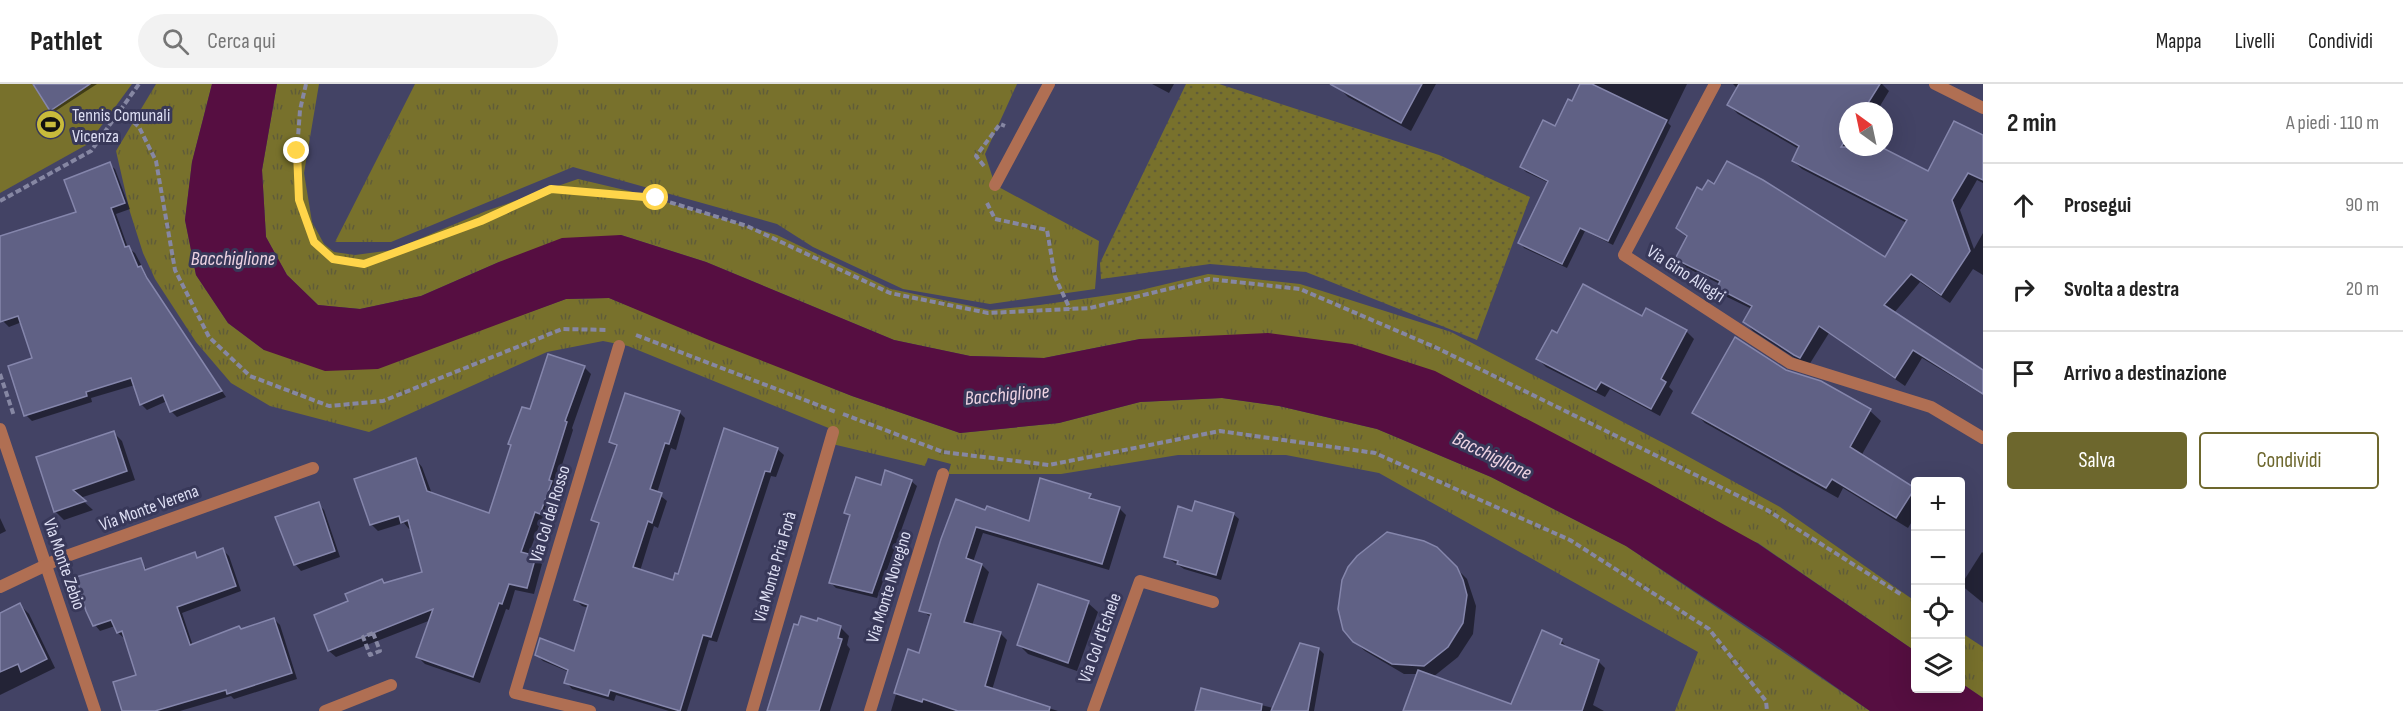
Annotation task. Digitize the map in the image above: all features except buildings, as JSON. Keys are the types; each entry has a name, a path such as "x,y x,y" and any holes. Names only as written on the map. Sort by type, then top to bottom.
{"street":[{"path":"995,185 1049,84"},
{"name":"Via Gino Allegri","path":"1715,84 1624,255 1790,363 1931,407 1983,438"},
{"path":"1935,84 1983,108"},
{"name":"Via Col del Rosso","path":"585,710 515,693 619,346"},
{"name":"Via Monte Zebio","path":"0,429 94,711"},
{"name":"Via Monte Pria Forà","path":"752,711 833,432"},
{"name":"Via Monte Verena","path":"0,586 45,564 313,468"},
{"name":"Via Monte Novegno","path":"870,711 943,474"},
{"name":"Via Col d'Echele","path":"1093,711 1140,581 1213,602"},
{"path":"325,711 391,685"}],"path":[{"path":"0,201 91,151 139,84"},
{"path":"306,84 300,110 297,151 299,200 314,242 333,259 364,264 481,221 551,189 656,198 747,226 890,293 988,313 1090,308 1209,279 1300,289 1437,348 1767,510 1902,595"},
{"path":"120,110 139,127 156,161 175,270 209,337 250,376 329,406 383,401 562,329 612,330"},
{"path":"1055,276 1070,309"},
{"path":"632,334 944,452 1049,465 1220,431 1375,453 1570,540 1709,629 1766,701 1767,711"},
{"path":"373,633 380,651 370,655 363,637 373,633"}],"green space":[{"name":"Tennis Comunali Vicenza","path":"0,84 132,84 88,144 0,193"},
{"path":"156,84 212,84 192,162 185,220 196,275 228,323 264,350 516,317 566,299 609,298 852,396 960,433 1059,423 1140,402 1222,398 1279,406 1377,429 1491,477 1626,546 1870,711 1675,711 1698,652 1379,473 1286,455 1178,455 1061,474 948,474 951,464 928,458 925,466 828,443 831,429 628,346 603,341 547,352 369,432 270,406 231,383 196,342 155,279 143,253 130,212 116,151"},
{"path":"277,84 319,84 304,173 312,222 324,244 334,252 355,255 393,250 486,211 578,179 629,191 777,235 891,289 990,310 1137,291 1208,274 1300,284 1451,332 1780,507 1911,598 1911,648 1758,543 1140,339 1044,358 970,356 894,340 706,262 621,235 499,262 421,296 360,309 318,305 287,275 266,237 262,170"},
{"path":"415,84 1017,84 985,154 995,185 1099,241 1095,289 990,304 903,289 813,247 777,224 573,167 391,242 335,242"},
{"path":"1186,84 1219,84 1439,155 1530,197 1477,340 1306,272 1210,264 1101,279 1100,263"},
{"path":"1965,635 1983,647 1983,698 1965,686"}],"water":[{"name":"Bacchiglione","path":"212,84 277,84 262,170 266,237 287,275 318,305 360,309 421,296 562,238 621,235 706,262 894,340 970,356 1044,358 1140,339 1268,333 1352,344 1435,371 1649,483 1757,543 1911,648 1911,693 1965,693 1965,686 1983,698 1983,711 1870,711 1773,643 1626,546 1491,477 1377,429 1279,406 1222,398 1140,402 1059,423 960,433 852,396 609,298 566,299 378,369 325,371 264,350 228,323 196,275 185,220 192,162"}],"place":[{"name":"Tennis Comunali Vicenza","path":"51,125"}],"route":[{"path":"297,151 299,200 314,242 333,259 364,264 481,221 551,189 656,198"}]}
